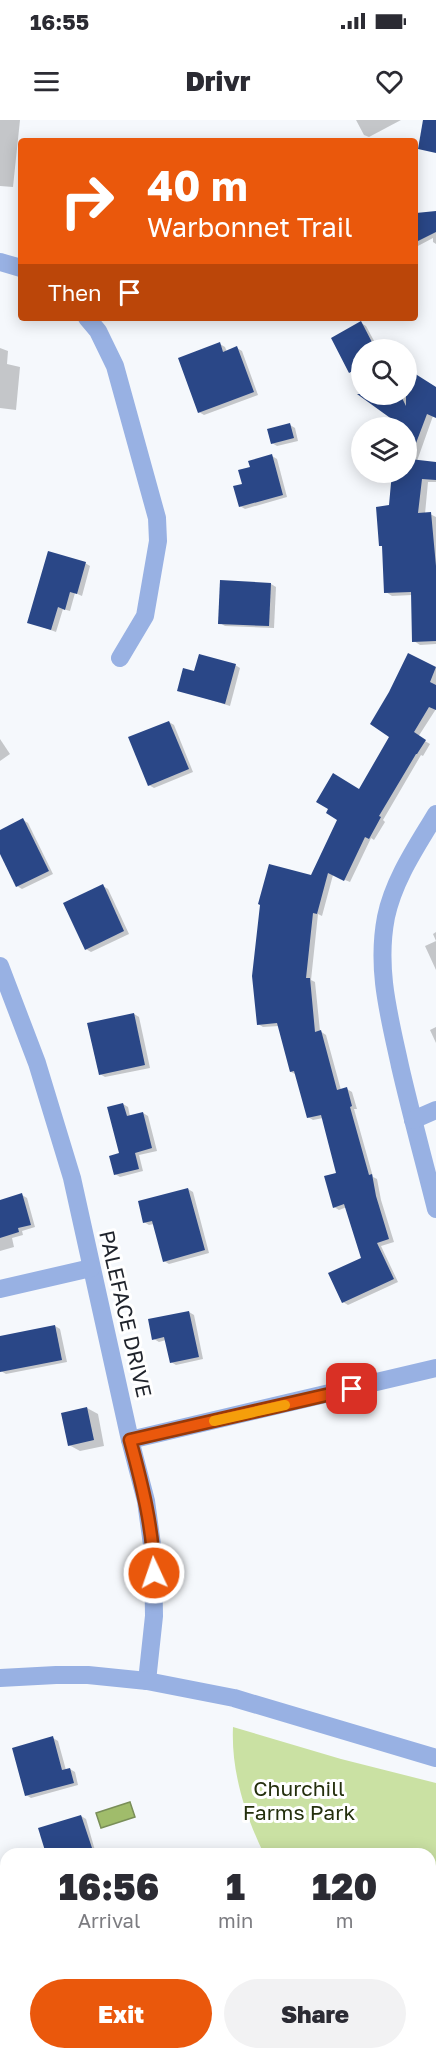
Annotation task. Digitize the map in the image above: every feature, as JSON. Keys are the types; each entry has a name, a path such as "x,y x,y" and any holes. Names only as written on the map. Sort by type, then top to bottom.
{"street":[{"path":"0,262 18,267"},
{"path":"89,321 98,332 115,366 157,518 158,541 145,616 120,658"},
{"path":"436,814 400,876 387,915 381,955 386,1000 436,1209"},
{"name":"PALEFACE DRIVE","path":"0,966 37,1063 69,1168 130,1440 146,1501 153,1552 154,1616 147,1681"},
{"path":"413,1120 436,1110"},
{"path":"0,1289 91,1268"},
{"path":"130,1440 436,1368"},
{"path":"0,1678 88,1675 147,1681 256,1704 436,1758"}],"green space":[{"name":"Churchill Farms Park","path":"233,1727 341,1759 436,1783 436,1848 261,1848 245,1808 234,1760"}],"shaded area":[{"path":"130,1802 135,1817 101,1828 96,1813"}],"building":[{"path":"423,120 436,120 436,153 418,149"},
{"path":"436,211 436,232 418,241 418,213"},
{"path":"361,321 370,339 351,339 351,372 349,373 331,338"},
{"path":"220,342 223,352 237,346 254,392 198,413 178,358"},
{"path":"417,375 436,387 436,418 427,414 417,440 417,417 389,417 372,405 417,405"},
{"path":"290,423 294,438 271,444 267,429"},
{"path":"272,454 283,495 239,507 233,486 242,484 238,470 250,467 248,461"},
{"path":"417,460 436,462 436,480 422,479 418,513 431,512 436,566 436,641 412,642 411,592 384,593 382,546 379,546 376,507 389,505 391,483 417,483"},
{"path":"48,551 86,562 77,594 70,592 65,610 58,607 51,630 27,623"},
{"path":"220,580 271,583 269,626 218,624"},
{"path":"408,653 436,667 430,682 436,685 436,710 429,707 414,732 426,740 379,816 381,817 369,839 365,837 344,881 328,873 317,914 313,913 306,978 310,978 315,1032 321,1030 337,1090 347,1087 352,1106 350,1107 369,1175 372,1174 389,1239 377,1243 394,1279 342,1303 328,1273 361,1258 344,1204 333,1208 324,1176 336,1173 321,1115 307,1118 294,1071 290,1072 277,1023 257,1025 252,976 260,905 258,904 269,864 311,875 337,820 326,813 328,809 316,802 333,773 359,789 389,737 370,724"},
{"path":"199,654 236,664 225,704 177,691 183,668 194,671"},
{"path":"169,721 189,769 148,786 128,737"},
{"path":"23,818 49,871 16,887 0,854 0,830"},
{"path":"103,884 124,931 85,950 63,903"},
{"path":"134,1013 145,1065 99,1075 87,1023"},
{"path":"123,1103 127,1116 143,1112 152,1148 135,1153 139,1169 114,1175 109,1156 119,1153 107,1107"},
{"path":"188,1188 205,1250 163,1262 152,1221 143,1223 138,1201"},
{"path":"22,1193 31,1225 18,1228 19,1232 0,1238 0,1200"},
{"path":"189,1311 199,1357 170,1363 164,1337 152,1340 148,1319"},
{"path":"55,1325 62,1360 0,1372 0,1336"},
{"path":"87,1407 94,1440 68,1446 61,1413"},
{"path":"53,1736 62,1770 70,1768 74,1783 25,1796 12,1748"},
{"path":"81,1815 92,1848 44,1848 38,1828"}],"slow traffic":[{"path":"214,1421 285,1405"}],"route":[{"path":"154,1573 146,1501 130,1440 352,1389"}]}
